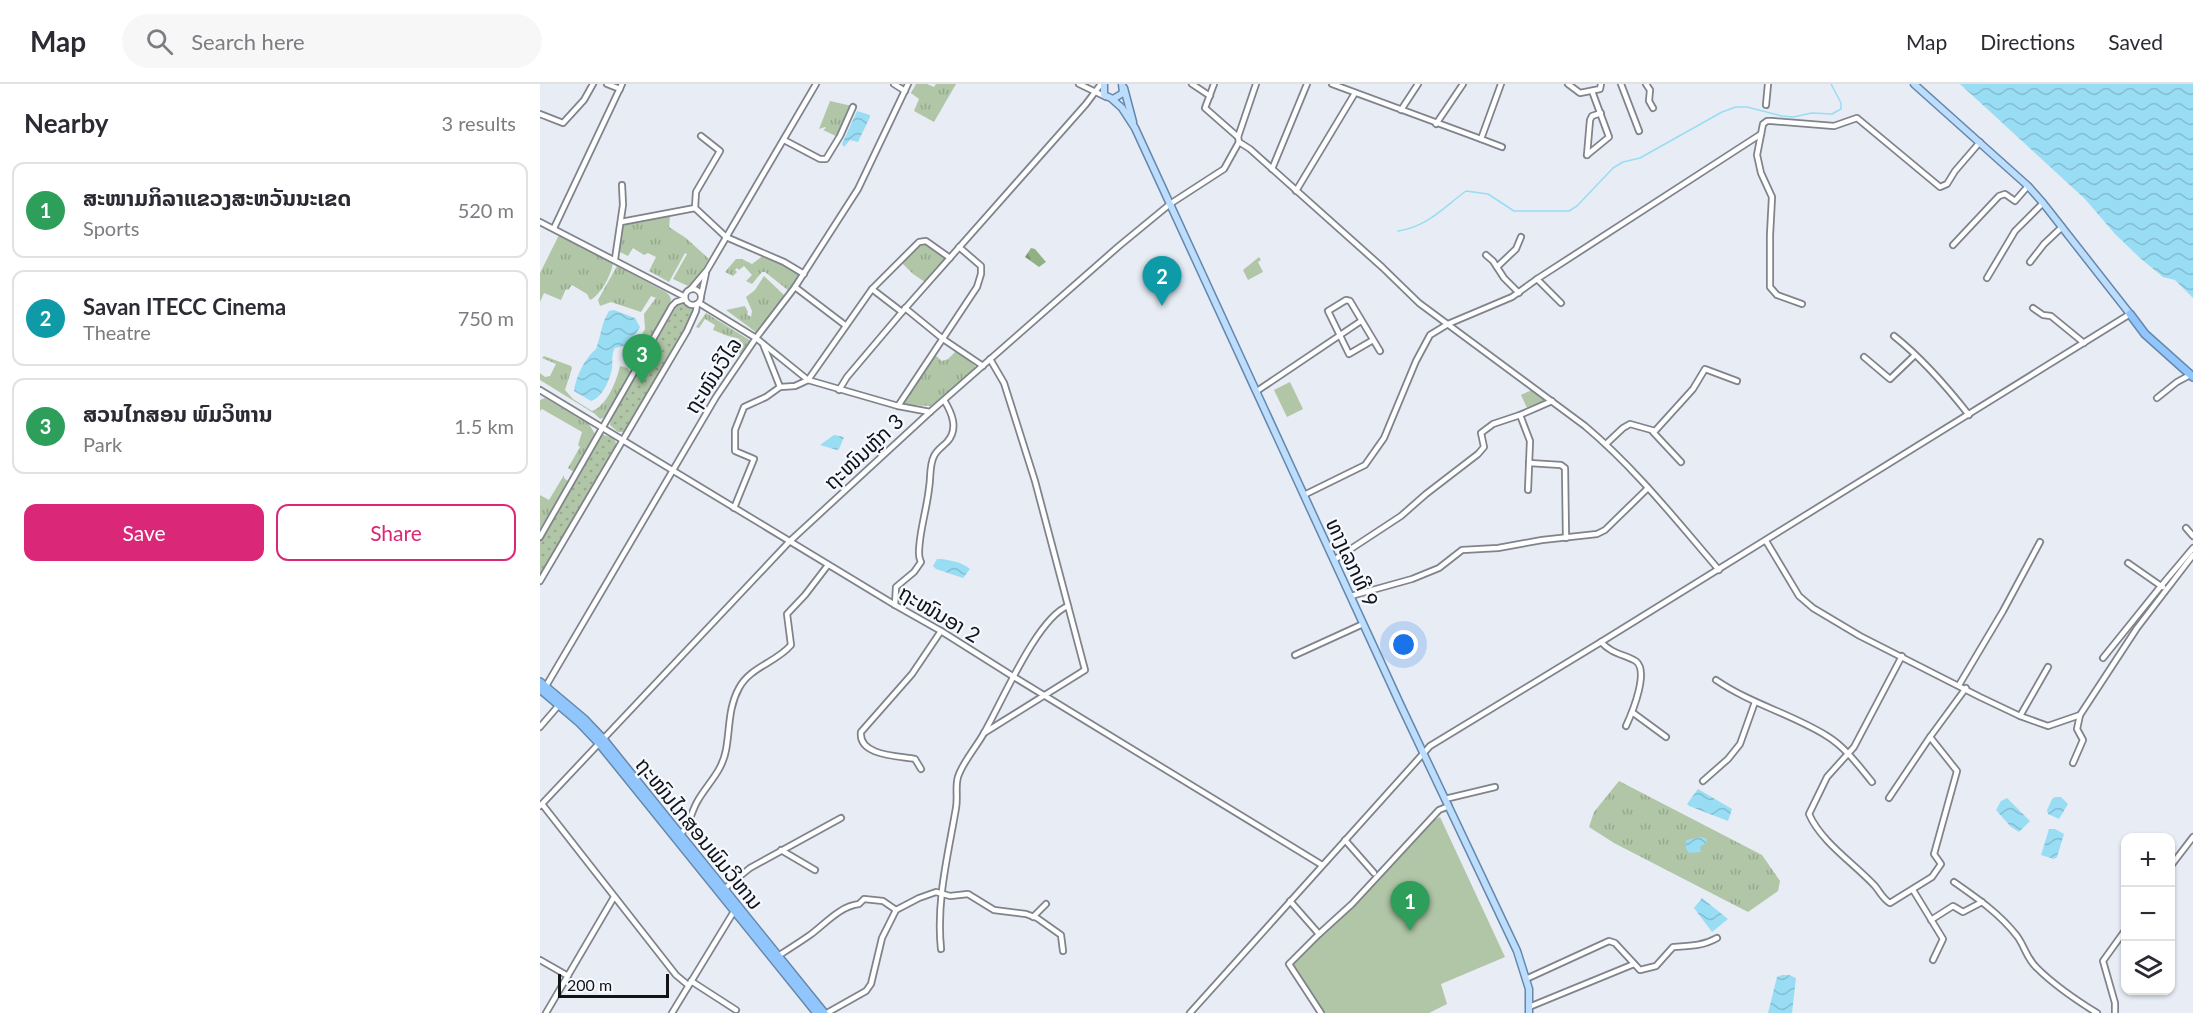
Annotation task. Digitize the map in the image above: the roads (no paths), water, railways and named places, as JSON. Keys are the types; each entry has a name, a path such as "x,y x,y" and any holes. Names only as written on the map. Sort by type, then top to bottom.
{"highway":[{"path":"2130,314 2145,334 2191,376"},
{"name":"ຖະໜົນໄກສອນພົມວິຫານ","path":"542,686 559,705 601,741"},
{"name":"ຖະໜົນໄກສອນພົມວິຫານ","path":"542,686 584,719 817,1013"},
{"name":"ຖະໜົນໄກສອນພົມວິຫານ","path":"652,803 724,889 736,908 826,1013"}],"main road":[{"name":"ທາງເລກທີ 9","path":"1102,84 1103,91 1122,108 1135,128 1363,624 1513,942 1529,989 1529,1010"},
{"path":"1914,84 2028,186 2130,314"},
{"name":"ທາງເລກທີ 9","path":"1109,98 1120,96 1123,86"},
{"name":"ທາງເລກທີ 9","path":"1123,86 1135,128"}],"street":[{"path":"540,114 563,123 584,100 593,84"},
{"path":"554,228 621,86 607,84"},
{"path":"540,537 676,302 685,298 707,270 816,84"},
{"path":"894,84 905,91"},
{"name":"ຖະໜົນວິໄລ","path":"542,686 716,398 756,338 804,274 858,189 908,84"},
{"path":"1079,84 1109,98"},
{"path":"1093,84 1102,84"},
{"path":"839,390 847,377 903,310 1102,84"},
{"path":"1192,84 1210,96"},
{"path":"1214,84 1205,108 1207,111 1382,267 1419,303 1552,401 1606,444 1648,488 1719,570"},
{"name":"ຖະໜົນຫຼັກ 3","path":"541,805 789,542 930,412 1170,204 1224,169 1238,140 1256,84"},
{"path":"1272,169 1307,84"},
{"path":"1332,84 1502,147"},
{"path":"1401,110 1418,84"},
{"path":"1436,124 1463,84"},
{"path":"1481,139 1501,84"},
{"path":"1568,84 1580,93 1600,89 1601,84"},
{"path":"1621,84 1639,131"},
{"path":"1646,84 1650,90 1649,101 1653,108"},
{"path":"1766,105 1768,84"},
{"path":"1592,91 1610,137 1588,155 1590,120 1592,116 1600,112"},
{"path":"1296,191 1355,93"},
{"path":"784,140 820,159 826,159 840,136 853,107"},
{"path":"1802,304 1777,295 1770,287 1772,197 1758,164 1757,155 1763,124 1767,121 1833,126 1857,118 1940,187 1943,187 1980,142"},
{"path":"1304,495 1365,465 1371,459 1384,438 1430,335 1448,324 1494,306 1518,293 1761,134"},
{"path":"695,208 696,192 720,151 701,136"},
{"path":"615,260 621,222 622,185"},
{"path":"1953,245 1999,196 2005,194 2015,201 2028,186"},
{"path":"1987,278 2018,228 2043,203"},
{"path":"695,208 726,237 784,262 804,274"},
{"path":"621,222 695,208"},
{"path":"540,222 670,288 685,298 690,305 699,301"},
{"path":"2030,262 2044,244 2062,227"},
{"path":"1497,267 1512,254 1521,237"},
{"path":"734,508 754,459 735,451 735,430 744,407 766,397 780,387 795,386 808,380 872,289 919,242 926,242 950,258"},
{"path":"898,406 977,287 981,266 959,247"},
{"path":"1486,255 1518,293"},
{"path":"540,581 687,331 696,312 707,270"},
{"path":"1537,279 1561,303"},
{"path":"795,287 845,325"},
{"path":"670,288 697,291 699,301 756,338 808,380 898,406 930,412"},
{"path":"670,288 676,302"},
{"path":"872,289 983,366"},
{"path":"1373,340 1349,354 1328,311 1346,300 1350,301 1380,351"},
{"path":"2033,308 2044,315 2051,316 2084,343"},
{"path":"696,312 710,309"},
{"path":"1190,1013 1430,746 1766,541 2130,314"},
{"path":"1257,391 1361,321"},
{"path":"1894,336 1949,389 1969,415"},
{"path":"762,344 780,387"},
{"path":"1864,357 1890,379 1915,355"},
{"path":"984,733 1046,697 1085,670 1036,482 1004,383 990,359"},
{"path":"1653,432 1693,389 1705,369 1737,381"},
{"path":"2157,398 2177,382 2191,376"},
{"name":"ຖະໜົນອາ 2","path":"540,390 789,542 941,631 1014,678 1322,865"},
{"path":"895,605 896,587 914,572 921,562 920,541 931,465 939,448 947,442 954,426 953,416 944,400"},
{"path":"1334,560 1401,516 1478,454 1484,447 1481,433 1487,428 1552,401"},
{"path":"1520,415 1530,441 1528,490"},
{"path":"1606,444 1630,424 1653,432 1682,462"},
{"path":"1529,463 1561,465 1565,468 1566,538"},
{"path":"1351,596 1412,579 1439,568 1462,550 1498,548 1601,532 1648,488"},
{"path":"2186,528 2193,536"},
{"path":"1766,541 1795,591 1812,608 1860,636 2020,716 2048,726 2080,715"},
{"path":"1959,685 2040,542"},
{"path":"2073,763 2083,740 2077,729 2080,715 2164,587 2193,548"},
{"path":"2103,658 2193,555"},
{"path":"2128,563 2164,587"},
{"path":"680,835 697,802 721,766 726,752 731,708 738,690 746,677 791,645 788,614 828,565"},
{"path":"941,948 938,926 941,894 958,798 958,777 1034,641 1058,610 1068,606"},
{"path":"1294,655 1363,624"},
{"path":"921,769 915,759 876,752 867,748 860,737 861,732 916,668 941,631"},
{"path":"1601,642 1615,653 1639,663 1642,674 1626,726"},
{"path":"2113,645 2122,652"},
{"path":"1902,656 1849,755 1827,777 1810,810 1810,817 1842,857 1873,884 1887,902 1893,902 1932,877 1941,864 1934,854 1957,776 1955,767 1930,737"},
{"path":"2020,716 2048,667"},
{"path":"1716,680 1755,702 1827,736 1849,755 1872,782"},
{"path":"1889,798 1966,688"},
{"path":"1703,781 1728,759 1740,744 1755,702"},
{"path":"540,727 559,705"},
{"path":"1632,712 1666,737"},
{"path":"1445,798 1495,787"},
{"path":"541,805 676,975 736,1010"},
{"path":"1320,1013 1289,963 1353,904 1439,810 1449,806"},
{"path":"724,889 750,868 841,818"},
{"path":"2175,860 2193,837"},
{"path":"1345,840 1374,873"},
{"path":"781,850 815,870"},
{"path":"1954,882 2000,916 2018,937 2037,969 2097,1013"},
{"path":"1913,890 1943,939 1933,960"},
{"path":"826,1013 866,990 871,984 882,938 896,910 936,892 950,896 968,894 994,910 1033,917 1061,935 1063,951"},
{"path":"546,1013 614,897"},
{"path":"778,956 844,909 859,904 864,899 883,901 896,910"},
{"path":"1290,901 1319,934"},
{"path":"1931,920 1953,906 1964,912 1982,902"},
{"path":"1033,917 1046,904"},
{"path":"672,1013 736,908"},
{"path":"2115,1013 2115,1003 2103,961 2121,936"},
{"path":"1526,979 1609,941 1615,943 1640,970 1654,967 1673,946 1696,946 1718,938"},
{"path":"540,960 568,976"},
{"path":"1529,1010 1634,964"}],"water":[{"path":"1960,84 2193,84 2193,298 2175,280 2163,277 2140,258 2115,234 2085,199"},
{"path":"857,111 870,115 870,117 858,142 850,140 844,147 842,144"},
{"path":"614,310 635,318 640,327 629,345 615,348 607,383 599,396 591,401 574,391 575,385 585,362 596,349 606,316 609,311"},
{"path":"834,435 844,437 839,449 820,445"},
{"path":"937,559 950,560 970,569 963,578 936,569 933,566"},
{"path":"1698,789 1732,809 1728,821 1687,804"},
{"path":"2055,797 2061,797 2068,804 2059,819 2048,814 2047,810"},
{"path":"2007,798 2030,821 2019,832 2011,827 1996,810 2001,801"},
{"path":"2049,829 2055,829 2064,834 2057,857 2054,859 2041,855"},
{"path":"1706,838 1707,842 1700,847 1701,852 1689,853 1686,849 1686,840"},
{"path":"1702,898 1728,919 1712,932 1694,908"},
{"path":"1782,975 1796,978 1792,1013 1768,1013 1777,977"}],"waterway":[{"path":"1398,231 1426,221 1466,191 1488,194 1514,211 1569,211 1577,206 1613,168 1623,162 1640,158 1722,112 1736,107 1747,107 1793,117 1812,113 1832,114 1841,109 1841,103 1831,84"}],"place":[{"name":"Savan ITECC Cinema","path":"1162,306"},
{"name":"ສວນໄກສອນ ພົມວິຫານ","path":"642,384"},
{"name":"ສະໜາມກິລາແຂວງສະຫວັນນະເຂດ","path":"1410,931"}]}
